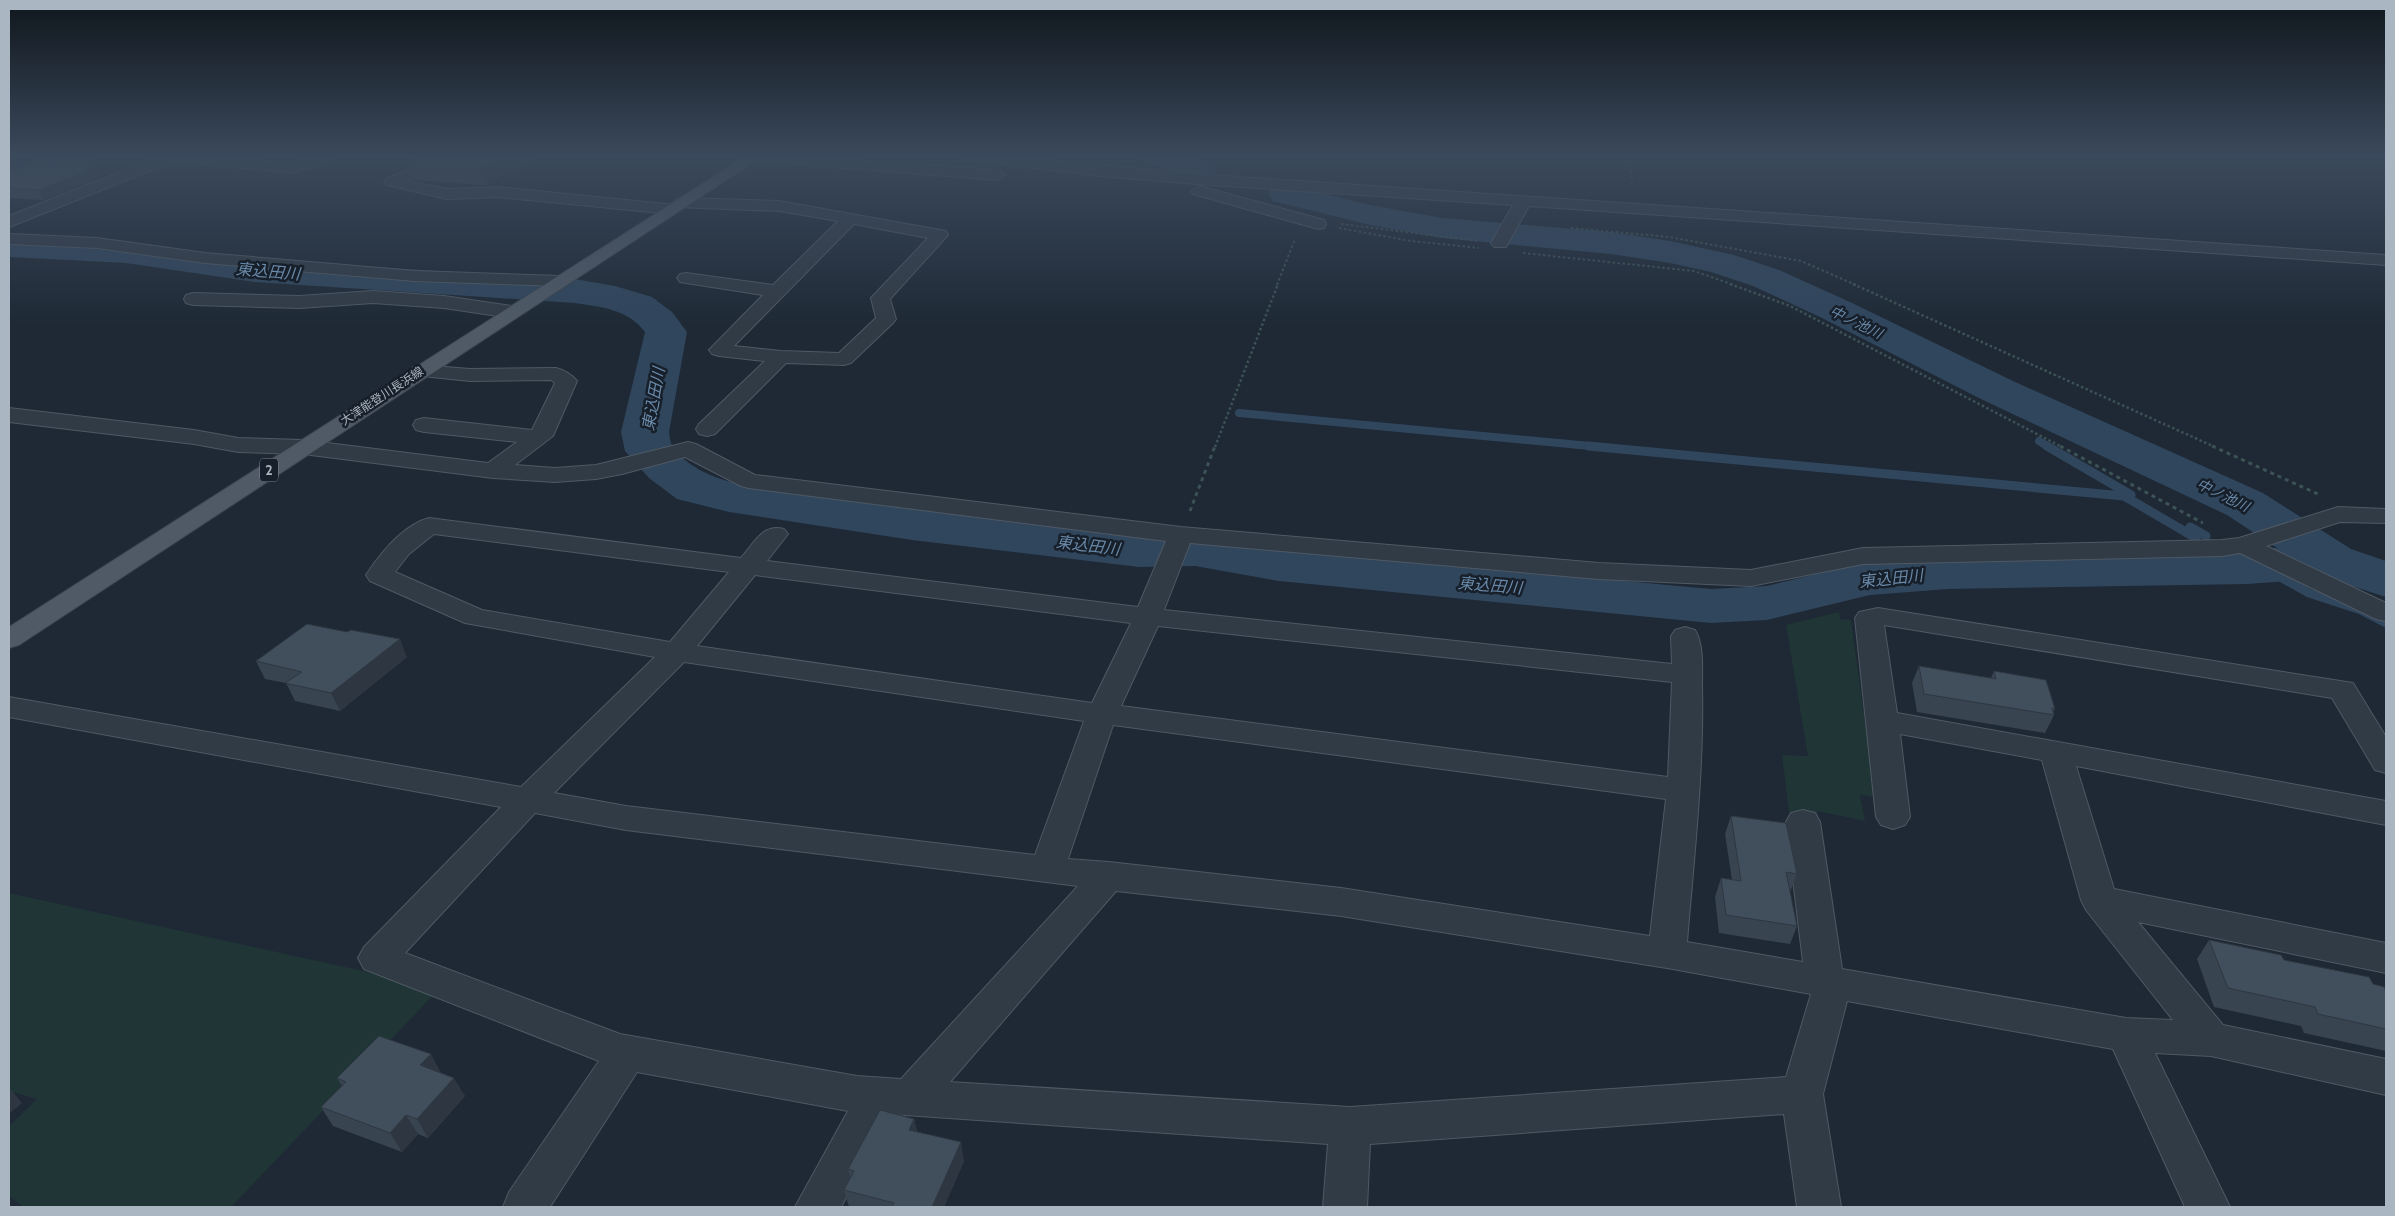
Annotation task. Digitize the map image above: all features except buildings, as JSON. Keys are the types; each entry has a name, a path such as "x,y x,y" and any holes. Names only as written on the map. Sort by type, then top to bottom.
{"main road":[{"name":"大津能登川長浜線","path":"9,639 666,213"}],"street":[{"path":"9,222 32,213"},
{"path":"819,213 850,218 940,234 880,298 886,320 844,359 781,357 719,350 850,218"},
{"path":"1278,213 1318,224"},
{"path":"1500,243 1518,213"},
{"path":"1703,213 2386,260"},
{"path":"9,240 97,243 205,258 416,276 557,282"},
{"path":"686,278 777,291"},
{"path":"193,300 299,302 373,297 521,306"},
{"path":"707,429 781,357"},
{"path":"420,371 470,375 556,374 566,381 545,431 493,471"},
{"path":"9,416 194,437 238,445 304,447 493,471 555,475 596,472 622,467 688,449 749,481 1180,537 1599,571 1751,578 1863,556 2222,548 2256,549 2348,514 2386,516"},
{"path":"424,425 537,437"},
{"path":"2348,514 2386,527"},
{"path":"1682,790 1102,714 677,652 475,617 379,575 400,549 429,526 1148,617 1689,675"},
{"path":"775,534 677,652 528,800 377,958 618,1051 857,1094 1350,1126 1802,1094"},
{"path":"1046,870 1102,714 1148,617 1180,537"},
{"path":"2256,549 2299,572 2386,613"},
{"path":"1893,817 1870,618 1878,616 2342,690 2386,762"},
{"path":"1667,953 1682,790 1689,675 1685,636"},
{"path":"9,707 626,818 1046,870 1109,875 1341,902 1667,953 2126,1034 2211,1039 2386,1077"},
{"path":"1883,721 2386,813"},
{"path":"2056,752 2099,900 2211,1039"},
{"path":"1803,822 1829,983 1802,1094 1820,1207"},
{"path":"817,1207 894,1097 1109,875"},
{"path":"2099,900 2386,958"},
{"path":"2126,1034 2208,1207"},
{"path":"525,1207 627,1053"},
{"path":"1345,1207 1350,1126"}],"path":[{"path":"1514,220 1669,237 1801,261 2066,378 2348,514"},
{"path":"1318,224 1411,240 1479,248"},
{"path":"1180,537 1300,228 1318,224 1372,226 1500,243"},
{"path":"1518,252 1694,271 1790,306 2256,549"}],"green space":[{"path":"1839,612 1840,619 1851,620 1875,797 1860,795 1865,821 1817,811 1818,816 1789,812 1782,755 1808,756 1786,625"},
{"path":"9,893 440,988 231,1207 23,1207 9,1196 9,1126 37,1099 9,1091"}],"waterway":[{"name":"中ノ池川","path":"1361,213 1442,228 1611,243 1670,252 1721,263 1766,278 1836,310 1997,390 2245,504 2332,561"},
{"name":"東込田川","path":"9,246 126,252 255,271 575,291 626,301 648,312 666,332 645,432 649,451 666,468 695,488 729,497 912,524 1139,551 1195,550 1279,565 1711,606 1767,603 1870,578 1948,572 2247,567 2332,561"},
{"path":"1239,413 1601,447"},
{"path":"2039,441 2049,447"},
{"path":"1588,446 2124,496 2196,538"},
{"path":"2047,446 2131,495"},
{"path":"2190,527 2206,536"},
{"path":"2232,558 2247,567"},
{"path":"2248,559 2309,593 2361,610 2386,623"},
{"name":"中ノ池川","path":"2332,561 2386,580"}]}
